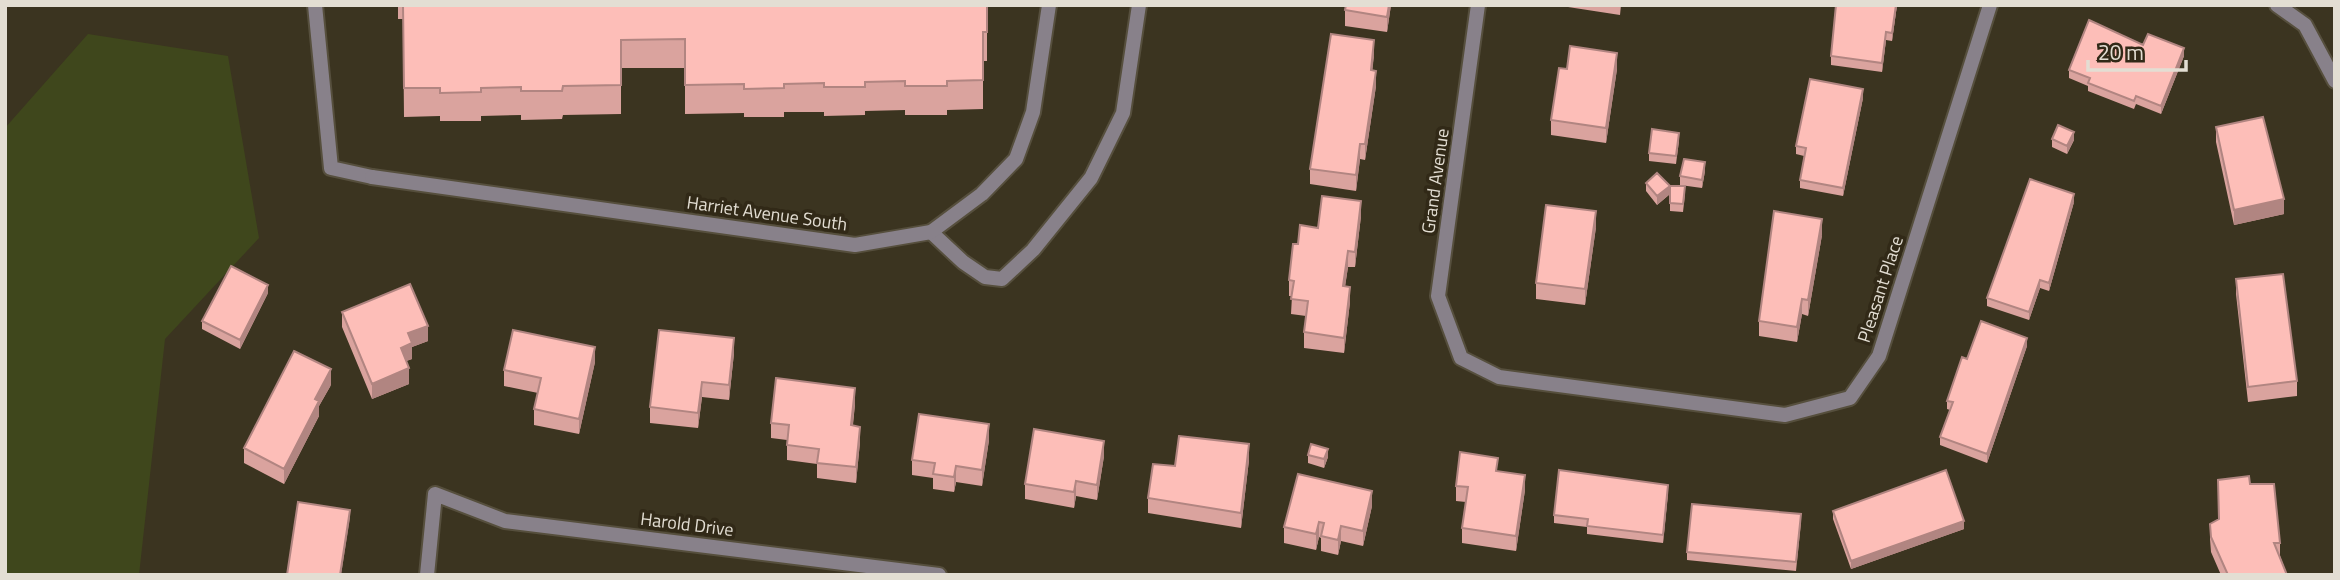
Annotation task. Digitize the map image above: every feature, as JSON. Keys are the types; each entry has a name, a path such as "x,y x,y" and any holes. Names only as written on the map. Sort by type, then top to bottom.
{"street":[{"name":"Harriet Avenue South","path":"315,5 331,168 372,177 855,245 931,232 982,194 1016,159 1033,112 1049,5"},
{"path":"931,232 963,262 985,277 1002,279 1032,250 1091,178 1123,113 1139,5"},
{"name":"Grand Avenue","path":"1461,358 1438,296 1478,5"},
{"name":"Pleasant Place","path":"1461,358 1499,377 1785,415 1850,397 1880,356 1990,5"},
{"path":"2277,5 2305,25 2335,81"},
{"name":"Harold Drive","path":"427,575 435,494 505,521 939,575"}],"green space":[{"path":"88,34 228,56 259,238 165,339 139,575 5,575 5,128"}],"building":[{"path":"403,5 987,5 987,32 983,32 983,80 947,81 947,86 905,86 905,81 865,82 865,87 824,87 824,83 744,89 744,84 685,85 685,39 621,40 621,85 563,86 562,91 521,91 521,87 440,93 440,88 404,88"},
{"path":"1346,5 1389,5 1387,17 1345,10"},
{"path":"1836,5 1896,5 1892,33 1886,32 1882,63 1831,56"},
{"path":"2089,20 2143,45 2148,34 2184,48 2161,106 2136,96 2134,101 2088,83 2090,78 2069,70"},
{"path":"1331,34 1374,40 1371,70 1376,71 1365,144 1360,144 1356,175 1310,169"},
{"path":"1570,46 1617,53 1606,128 1551,120 1559,68 1567,69"},
{"path":"1810,79 1863,89 1843,188 1800,180 1806,148 1796,146"},
{"path":"2263,117 2284,199 2234,210 2216,127"},
{"path":"2058,125 2074,132 2067,146 2052,139"},
{"path":"1652,129 1679,133 1676,156 1649,153"},
{"path":"1684,159 1705,162 1702,180 1680,176"},
{"path":"1657,173 1670,186 1657,196 1646,183"},
{"path":"2030,179 2074,194 2049,283 2040,280 2029,312 1987,298"},
{"path":"1670,186 1685,186 1683,204 1670,203"},
{"path":"1322,196 1361,201 1355,252 1348,251 1343,286 1350,287 1344,338 1304,332 1308,301 1291,299 1294,281 1289,280 1293,244 1298,244 1300,225 1318,228"},
{"path":"1546,205 1596,211 1585,289 1536,283"},
{"path":"1774,211 1822,219 1808,300 1802,299 1797,327 1759,321"},
{"path":"231,266 268,285 240,340 202,321"},
{"path":"2283,274 2297,381 2248,387 2236,279"},
{"path":"410,284 428,326 408,333 412,343 401,348 409,368 372,384 342,312"},
{"path":"1981,321 2027,338 1987,454 1940,437 1953,402 1947,401 1962,357 1967,359"},
{"path":"513,330 595,347 579,419 534,409 541,378 504,370"},
{"path":"659,330 734,338 729,385 702,382 698,413 650,407"},
{"path":"294,351 331,369 315,399 319,401 284,469 244,448"},
{"path":"776,378 855,388 851,425 860,427 856,467 817,463 819,449 787,445 789,425 771,423"},
{"path":"919,414 989,424 982,470 956,466 954,477 933,474 935,463 912,460"},
{"path":"1034,429 1104,441 1097,485 1076,481 1074,492 1025,484"},
{"path":"1179,436 1249,444 1241,513 1148,498 1153,464 1175,466"},
{"path":"1311,444 1328,449 1324,459 1308,455"},
{"path":"1460,452 1498,458 1496,471 1525,475 1516,536 1462,528 1468,487 1456,486"},
{"path":"1559,470 1668,485 1663,535 1587,526 1588,519 1554,515"},
{"path":"1946,470 1964,521 1851,561 1833,511"},
{"path":"1298,474 1372,491 1363,531 1341,526 1338,540 1321,536 1324,523 1319,522 1316,534 1284,527"},
{"path":"2249,476 2250,484 2274,484 2280,543 2274,543 2287,575 2228,575 2211,537 2210,524 2219,519 2218,480"},
{"path":"298,502 350,510 340,575 287,575"},
{"path":"1692,504 1801,514 1796,562 1687,552"}]}
